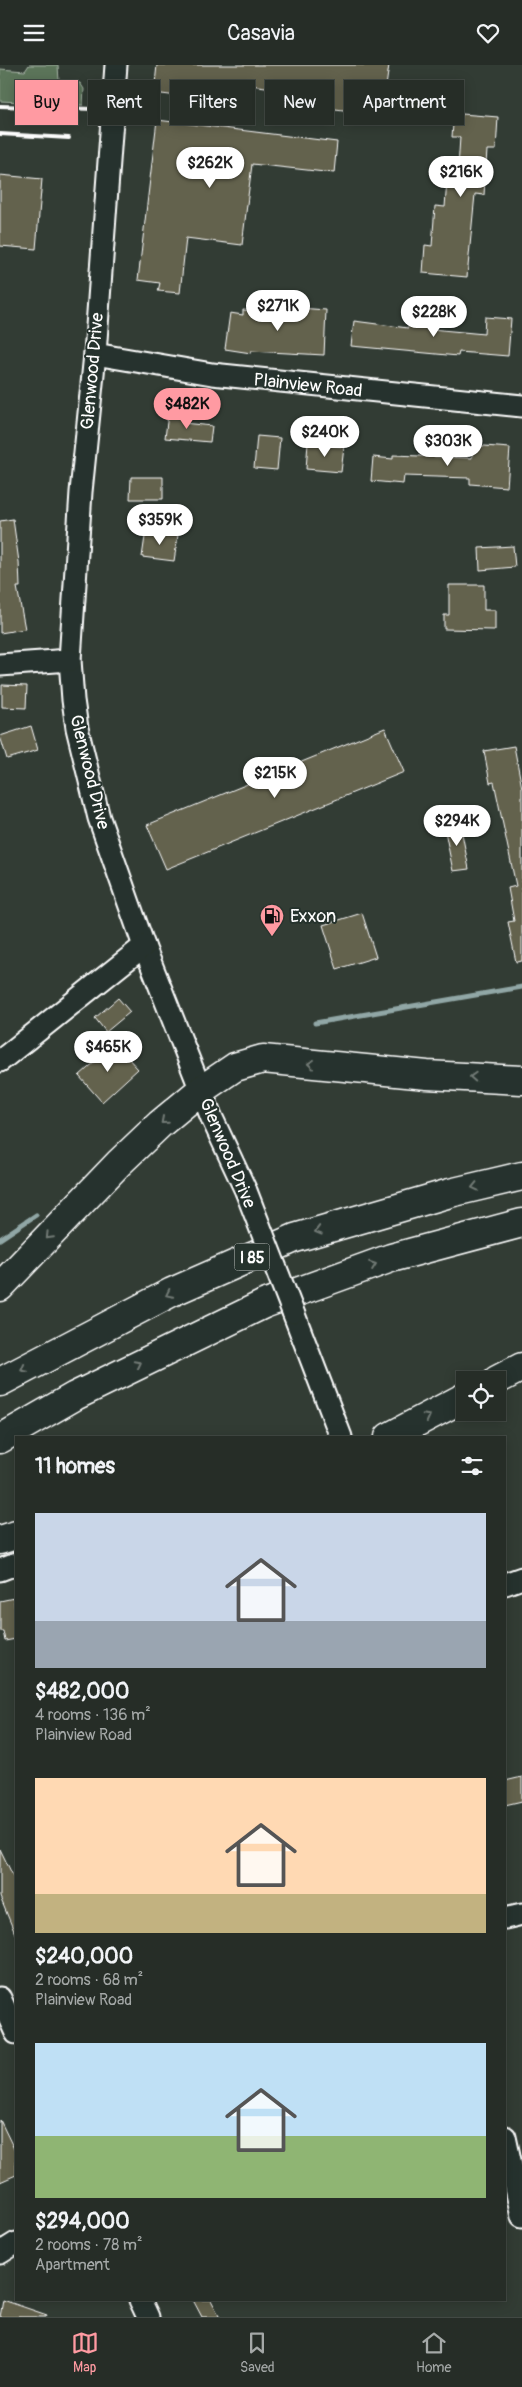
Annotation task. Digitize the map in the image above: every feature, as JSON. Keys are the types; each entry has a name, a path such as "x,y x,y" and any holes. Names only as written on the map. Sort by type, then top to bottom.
{"highway":[{"path":"0,1287 119,1163 160,1124 201,1090 235,1067 263,1059 427,1075 522,1080"},
{"name":"I 85","path":"0,1382 172,1292 295,1238 450,1193 522,1176"},
{"path":"0,1439 74,1396 264,1304 391,1258 522,1223"},
{"path":"506,1375 522,1367"},
{"path":"391,1436 456,1402"},
{"path":"0,1540 15,1535"}],"street":[{"name":"Glenwood Drive","path":"116,65 95,354 81,492 70,659 77,728 99,818 144,946 201,1090 246,1191 341,1436"},
{"name":"Plainview Road","path":"95,354 212,374 522,407"},
{"path":"0,665 70,659"},
{"path":"0,1061 144,946"},
{"path":"0,1570 15,1564"},
{"path":"506,1584 522,1578"},
{"path":"506,1918 522,1915"},
{"path":"0,1997 15,2031"},
{"path":"506,2142 522,2215"},
{"path":"0,2253 15,2244"},
{"path":"140,2301 148,2317"}],"green space":[{"path":"29,65 58,65 59,80 15,80 15,102 0,101 0,69 25,71"},
{"path":"78,83 84,89 83,105 78,105"}],"building":[{"path":"157,65 389,65 387,80 344,80 344,110 334,109 334,80 265,80 265,87 255,86 255,80 170,80 170,95 160,94 160,80 155,80"},
{"path":"464,114 498,117 496,150 487,150 484,195 475,194 467,277 423,273 425,245 432,246 435,206 445,207 448,167 458,168 460,137 452,137 453,125 464,125"},
{"path":"160,120 170,122 170,125 198,125 337,142 334,173 252,164 242,245 186,238 180,293 158,291 160,283 138,280 156,125 160,125"},
{"path":"0,175 42,179 36,249 0,246"},
{"path":"299,308 326,310 324,355 251,351 251,353 225,349 230,313 243,315 243,310 299,316"},
{"path":"485,317 511,319 508,356 459,352 458,356 351,346 354,321 408,328 409,320 432,322 431,329 484,334"},
{"path":"168,414 184,416 183,423 212,426 210,442 165,438"},
{"path":"257,436 280,438 277,470 254,468"},
{"path":"308,443 344,447 341,472 306,469"},
{"path":"472,445 510,448 507,487 470,484 470,478 404,476 403,484 371,481 373,457 393,459 393,455 472,458"},
{"path":"131,477 163,477 163,499 130,499"},
{"path":"13,519 19,562 20,587 17,587 25,629 0,633 0,521"},
{"path":"146,530 178,535 174,561 142,557"},
{"path":"513,546 515,567 480,570 479,548"},
{"path":"449,585 484,585 484,610 495,610 495,630 444,629 444,615 449,615"},
{"path":"2,685 27,686 26,708 2,707"},
{"path":"31,726 38,750 7,759 0,736"},
{"path":"385,728 404,772 166,869 147,825"},
{"path":"514,746 522,788 522,961 516,962 508,922 514,921 508,888 516,886 494,782 490,783 484,751"},
{"path":"460,823 469,869 453,871 444,826"},
{"path":"362,913 376,957 337,969 323,925"},
{"path":"118,998 130,1012 106,1032 95,1018"},
{"path":"115,1044 138,1069 102,1102 79,1076"},
{"path":"14,1598 15,1639 5,1641 3,1631 0,1631 0,1601"},
{"path":"522,1777 522,1801 506,1805 506,1781"},
{"path":"0,1849 15,1880 15,1934 0,1897"},
{"path":"0,2120 15,2151 15,2175 0,2182"},
{"path":"3,2300 47,2315 46,2317 0,2317"},
{"path":"194,2301 212,2301 220,2317 202,2317"}],"waterway":[{"path":"315,1023 522,987"},
{"path":"0,1239 36,1215"}],"railway":[{"path":"0,106 88,109"},
{"path":"0,134 69,138"}],"place":[{"name":"Exxon","path":"272,937"}]}
